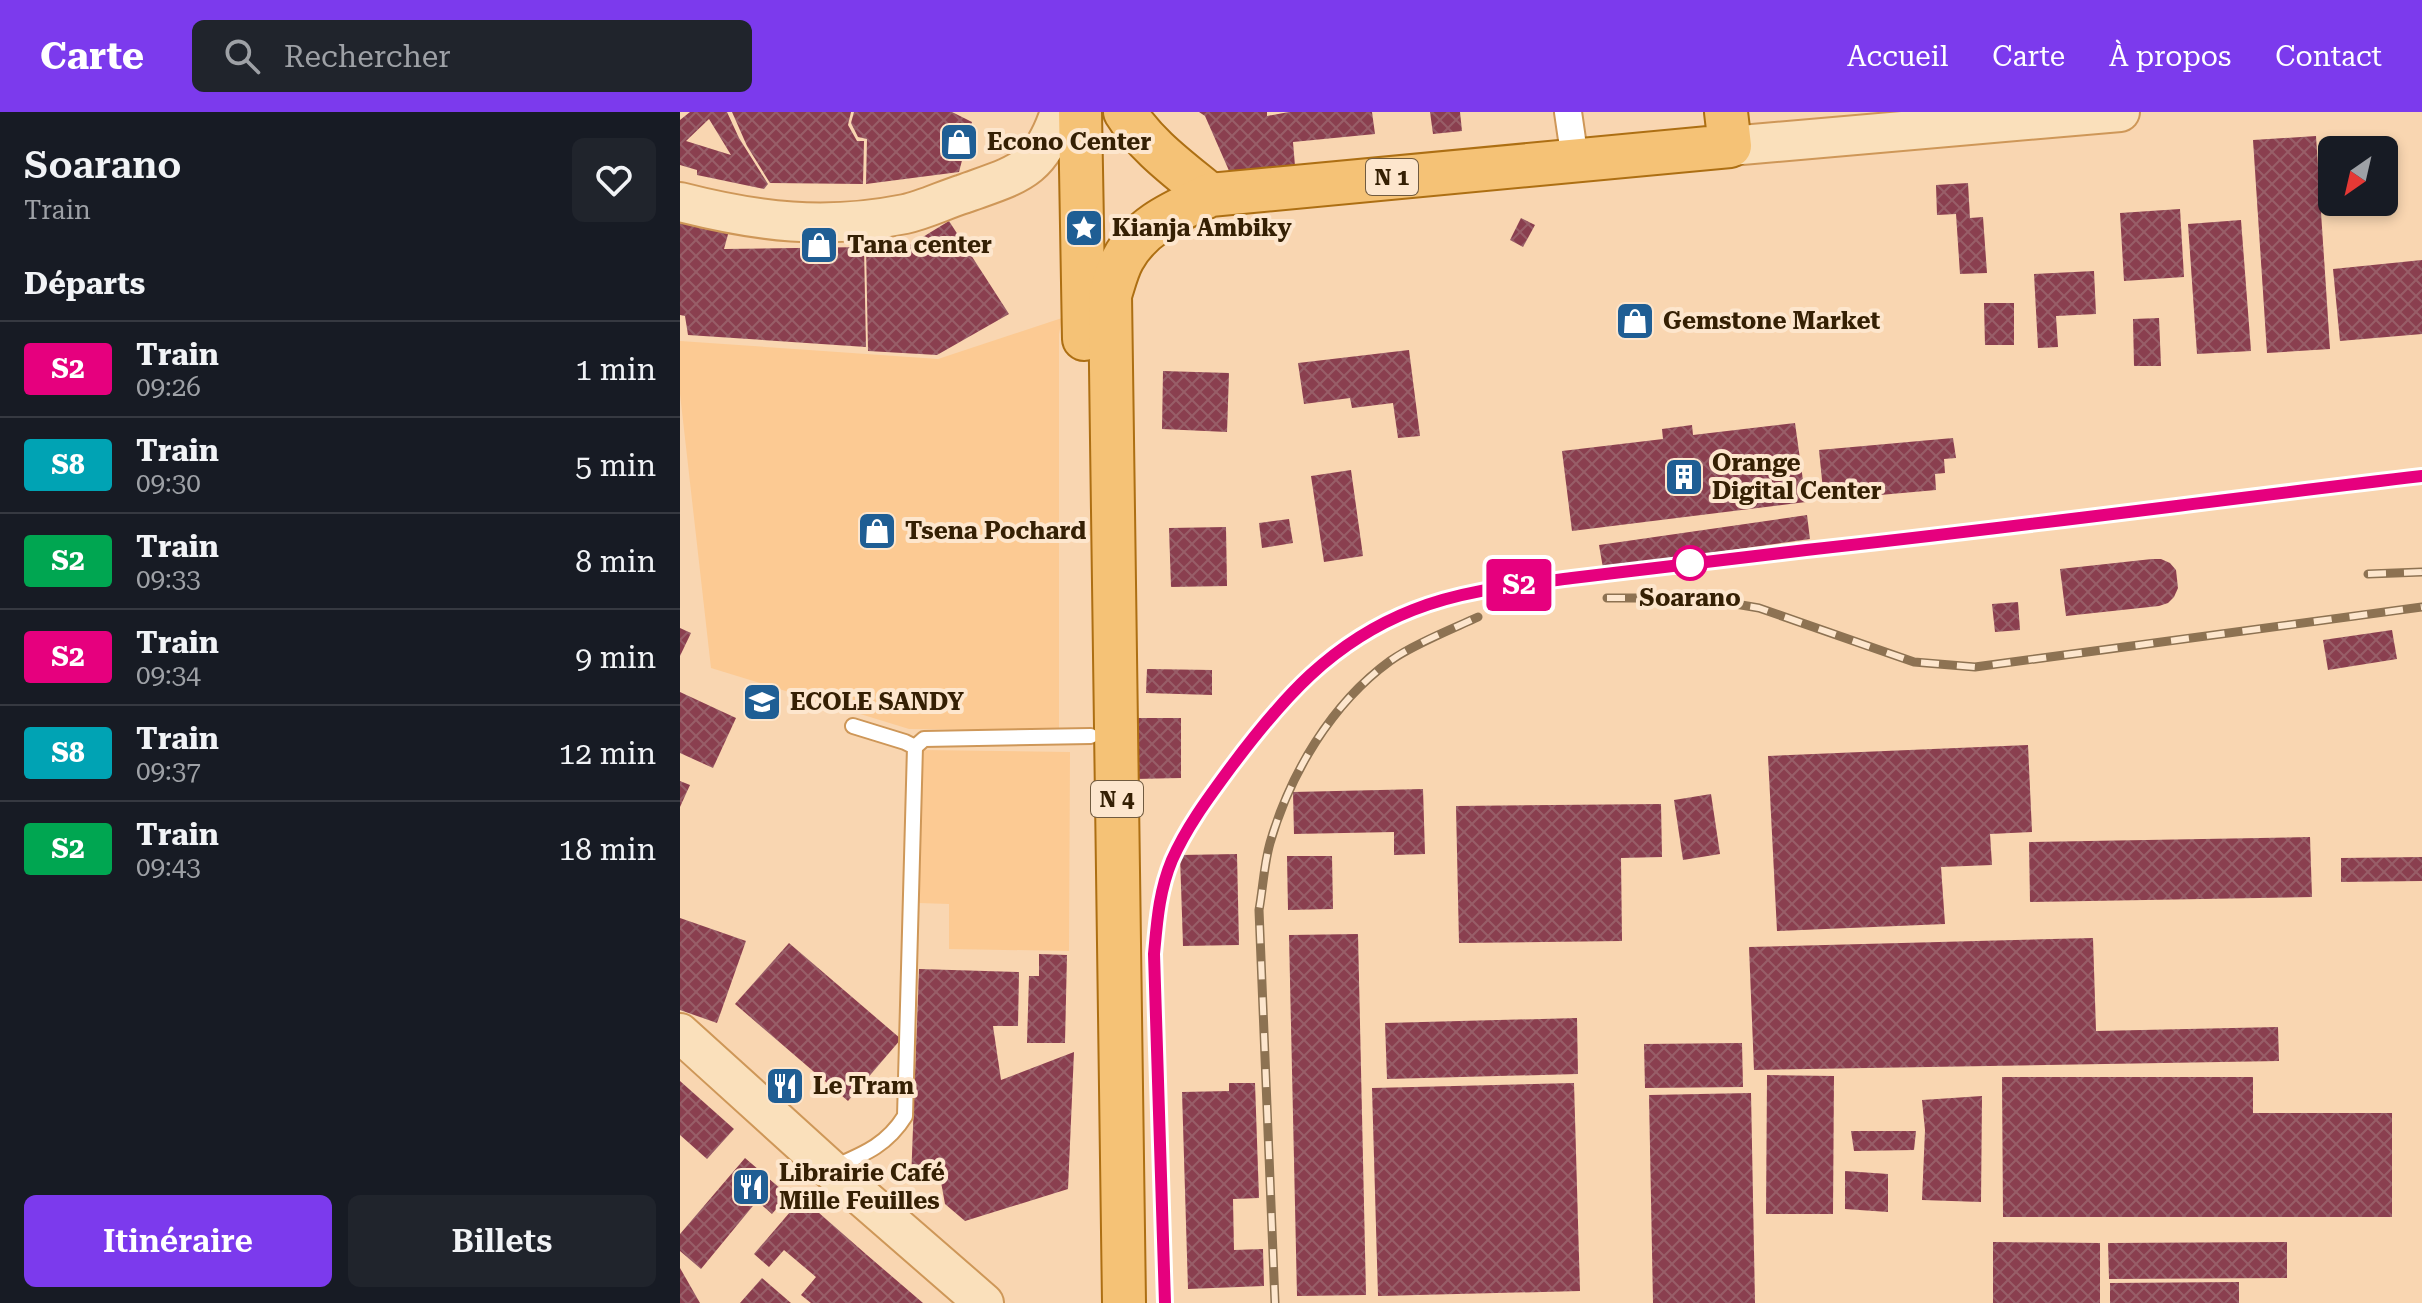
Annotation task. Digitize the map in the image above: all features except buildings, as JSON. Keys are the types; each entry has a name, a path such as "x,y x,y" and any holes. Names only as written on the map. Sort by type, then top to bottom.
{"main road":[{"path":"1125,112 1164,157 1210,195"},
{"name":"N 4","path":"1059,113 1084,330 1101,1303"},
{"name":"N 1","path":"1110,295 1123,259 1140,235 1161,219 1210,195 1575,160 1728,129"},
{"name":"N 4","path":"1110,295 1124,1303"}],"street":[{"path":"1568,112 1575,160"},
{"path":"1728,129 2120,112"},
{"path":"680,202 793,223 850,222 908,213 1023,171 1046,146 1059,113"},
{"path":"680,1033 984,1303"}],"lane":[{"path":"853,726 915,747"},
{"path":"830,1169 866,1153 895,1132 905,1116 915,747 924,739 1091,736"}],"shaded area":[{"name":"Tsena Pochard","path":"1062,318 1059,334 1059,730 909,729 711,668 680,394 680,341 938,359"},
{"path":"921,750 1070,752 1069,951 949,949 949,904 919,903"}],"railway":[{"path":"1165,1303 1154,954 1164,883 1190,826 1246,747 1308,677 1355,639 1432,603 1512,586 2422,476"},
{"path":"2368,574 2422,572"},
{"path":"1607,598 1700,598 1759,608 1914,662 1975,667 2422,607"},
{"path":"1275,1303 1259,910 1270,843 1301,766 1331,719 1349,698 1399,655 1478,617"}],"train":[{"name":"S2","path":"1165,1303 1154,954 1158,905 1171,863 1192,820 1257,733 1296,686 1321,664 1365,634 1413,610 1485,590 2422,476"}],"place":[{"name":"Econo Center","path":"959,142"},
{"name":"Kianja Ambiky","path":"1084,228"},
{"name":"Tana center","path":"819,245"},
{"name":"Gemstone Market","path":"1635,321"},
{"name":"Orange Digital Center","path":"1684,477"},
{"name":"Tsena Pochard","path":"877,531"},
{"name":"Soarano","path":"1690,563"},
{"name":"ECOLE SANDY","path":"762,702"},
{"name":"Le Tram","path":"785,1086"},
{"name":"Librairie Café Mille Feuilles","path":"751,1187"}]}
